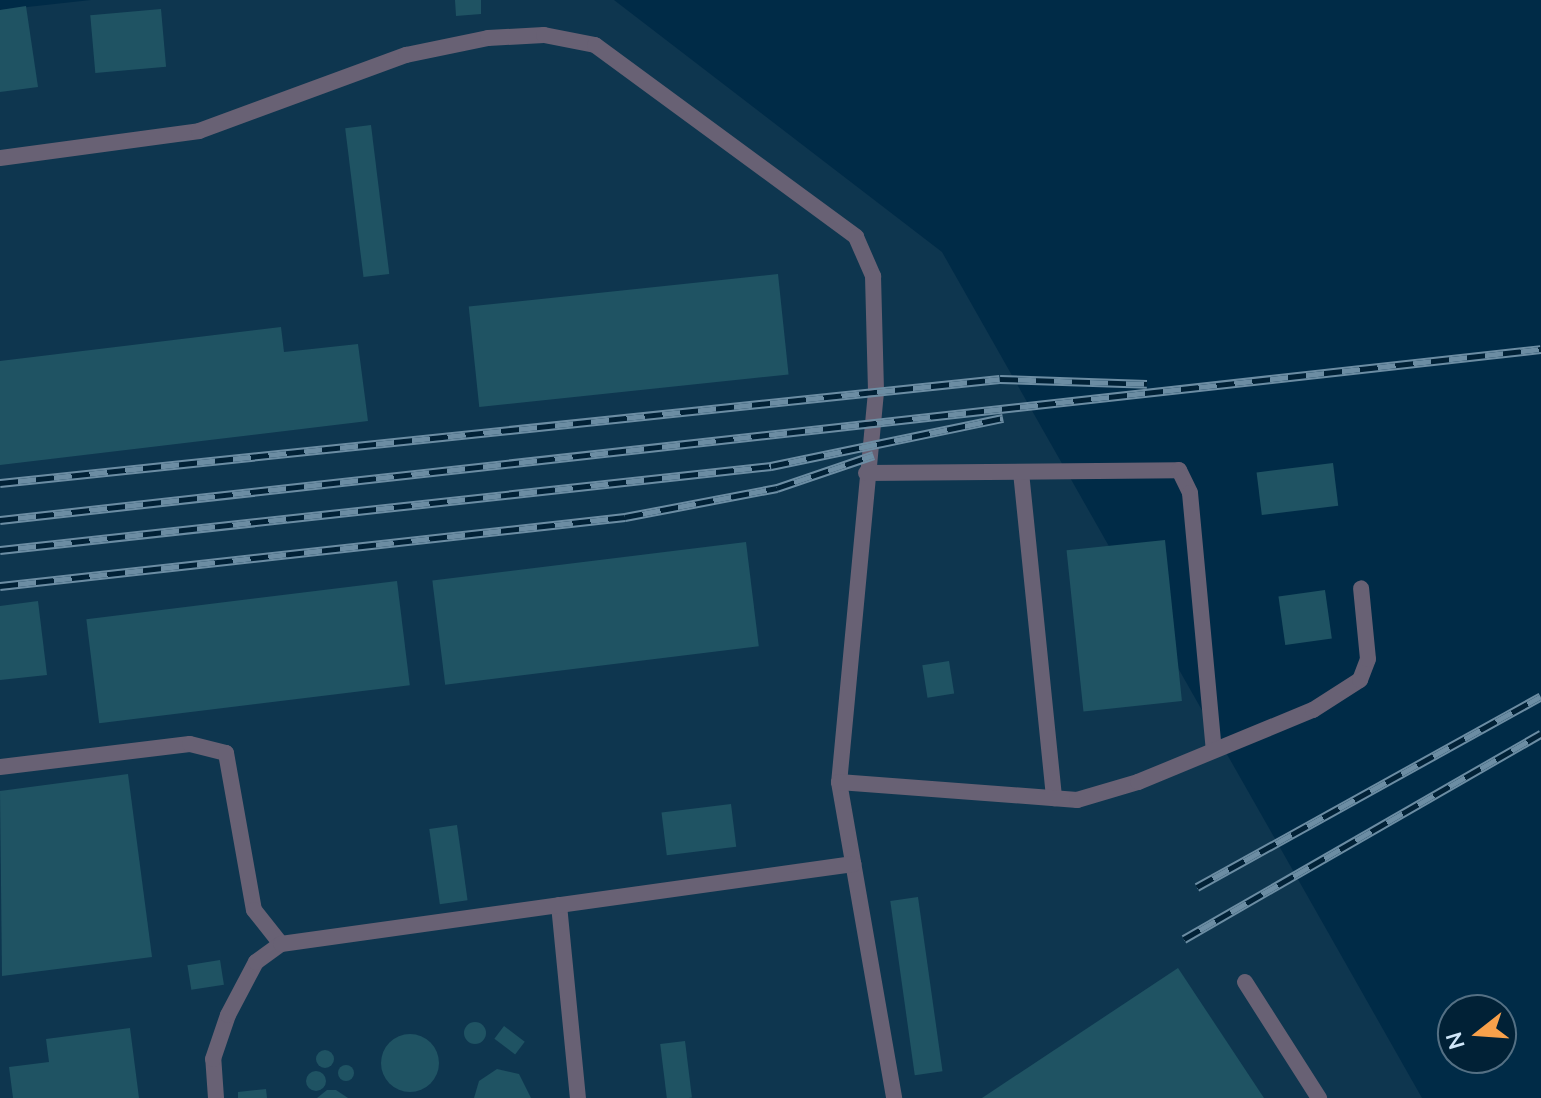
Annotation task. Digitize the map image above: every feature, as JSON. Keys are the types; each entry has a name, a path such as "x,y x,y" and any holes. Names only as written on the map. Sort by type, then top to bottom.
{"lane":[{"path":"0,158 199,131 406,55 488,38 544,35 595,45 837,218 866,250 873,276 876,392 839,782 894,1098"},
{"path":"866,473 1179,470 1190,493 1214,750"},
{"path":"1021,472 1054,798"},
{"path":"839,782 1077,800 1108,791 1313,710 1360,680 1368,659 1361,588"},
{"path":"0,767 190,744 226,753 254,910 281,944"},
{"path":"216,1098 213,1059 228,1015 256,962 281,944 853,864"},
{"path":"559,905 578,1098"},
{"path":"1245,982 1319,1098"}],"shaded area":[{"path":"91,0 614,0 942,252 1422,1098 0,1098 0,10"}],"building":[{"path":"455,0 481,0 481,14 456,16"},
{"path":"26,6 38,87 0,92 0,10"},
{"path":"161,9 166,67 95,73 90,15"},
{"path":"371,125 389,274 363,277 345,128"},
{"path":"778,274 789,374 479,407 469,307"},
{"path":"281,327 284,352 358,344 368,421 0,465 0,361"},
{"path":"1333,463 1338,506 1262,515 1257,472"},
{"path":"1165,540 1182,701 1083,711 1067,550"},
{"path":"746,542 759,646 445,685 432,581"},
{"path":"397,581 410,685 99,723 86,619"},
{"path":"1325,590 1332,639 1285,645 1278,597"},
{"path":"38,601 47,675 0,680 0,606"},
{"path":"949,661 954,694 927,698 922,665"},
{"path":"128,774 152,957 2,976 0,791"},
{"path":"731,804 736,847 667,855 662,813"},
{"path":"457,825 468,900 440,904 429,829"},
{"path":"918,897 942,1071 915,1075 890,901"},
{"path":"220,960 224,985 191,990 187,965"},
{"path":"1178,968 1264,1098 982,1098"},
{"path":"475,1022 483,1025 486,1033 483,1041 475,1044 467,1041 464,1033 467,1025"},
{"path":"504,1026 525,1042 515,1054 494,1039"},
{"path":"130,1028 139,1098 13,1098 9,1067 49,1062 46,1039"},
{"path":"410,1034 431,1042 439,1063 431,1084 410,1092 389,1084 381,1063 389,1042"},
{"path":"685,1041 692,1098 667,1098 660,1044"},
{"path":"325,1050 334,1059 325,1068 316,1059"},
{"path":"343,1065 349,1065 354,1073 352,1079 343,1081 338,1076 338,1070"},
{"path":"497,1069 519,1074 531,1098 474,1098 479,1081"},
{"path":"316,1071 323,1074 326,1081 323,1088 316,1091 309,1088 306,1081 309,1074"},
{"path":"266,1089 267,1098 238,1098 238,1092"},
{"path":"327,1090 336,1090 348,1098 317,1098"}],"railway":[{"path":"0,520 1541,349"},
{"path":"0,483 1000,379 1147,384"},
{"path":"0,550 771,466 1003,418"},
{"path":"0,586 625,517 777,488 874,455"},
{"path":"1197,887 1541,696"},
{"path":"1184,939 1541,734"}]}
